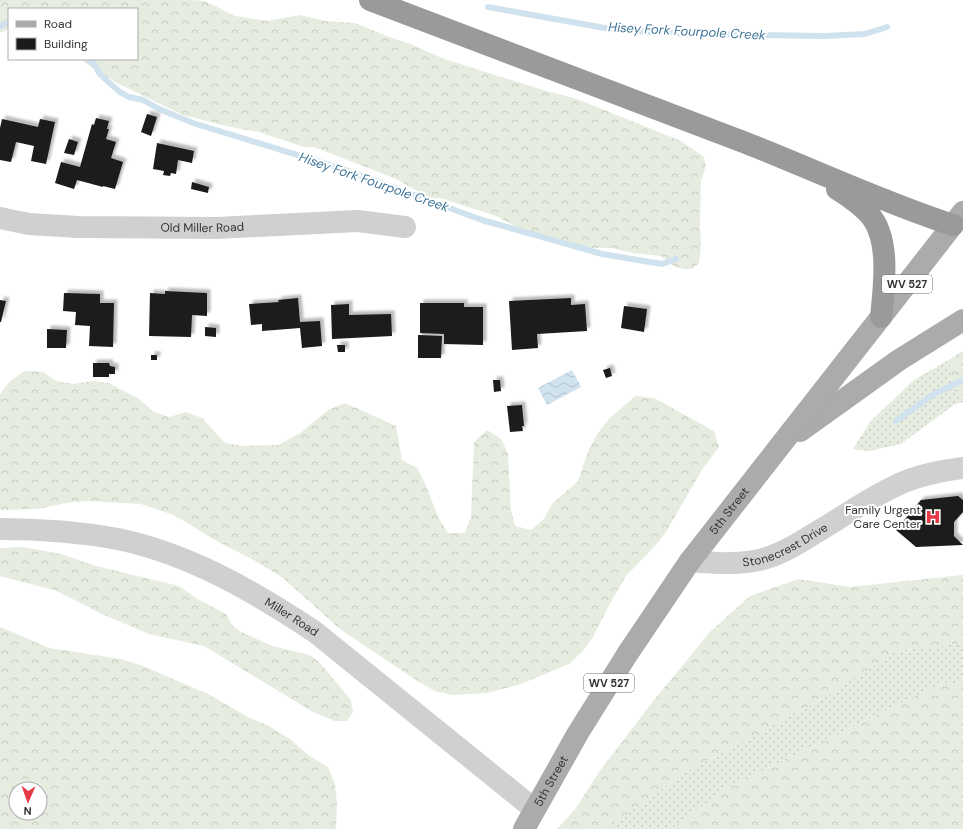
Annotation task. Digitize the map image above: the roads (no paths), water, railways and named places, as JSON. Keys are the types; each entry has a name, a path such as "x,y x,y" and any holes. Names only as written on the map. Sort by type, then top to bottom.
{"highway":[{"path":"370,0 747,143 914,212 960,224"},
{"path":"797,164 855,201 869,214 878,230 883,245 884,264 884,292 881,317"}],"main road":[{"name":"5th Street","path":"524,829 578,733 628,652 690,561 881,317 960,224"},
{"path":"781,445 899,360 963,320"}],"street":[{"name":"Old Miller Road","path":"0,218 29,224 78,227 216,228 346,222 381,223 405,227"},
{"name":"Stonecrest Drive","path":"690,561 715,564 741,563 767,557 798,544 876,496 904,482 929,474 963,468"},
{"name":"Miller Road","path":"0,529 60,532 119,540 151,548 179,558 230,581 260,597 315,632 534,809"}],"water":[{"path":"572,370 581,387 547,405 538,388"}],"waterway":[{"name":"Hisey Fork Fourpole Creek","path":"488,7 616,30 692,34 824,36 865,34 887,27"},
{"name":"Hisey Fork Fourpole Creek","path":"0,26 8,22"},
{"name":"Hisey Fork Fourpole Creek","path":"89,60 95,65 99,73 120,92 129,97 143,100 159,109 193,123 343,169 482,220 602,254 662,264 676,259"},
{"path":"896,421 934,394 963,380"}],"place":[{"name":"Family Urgent Care Center","path":"933,517"}]}
